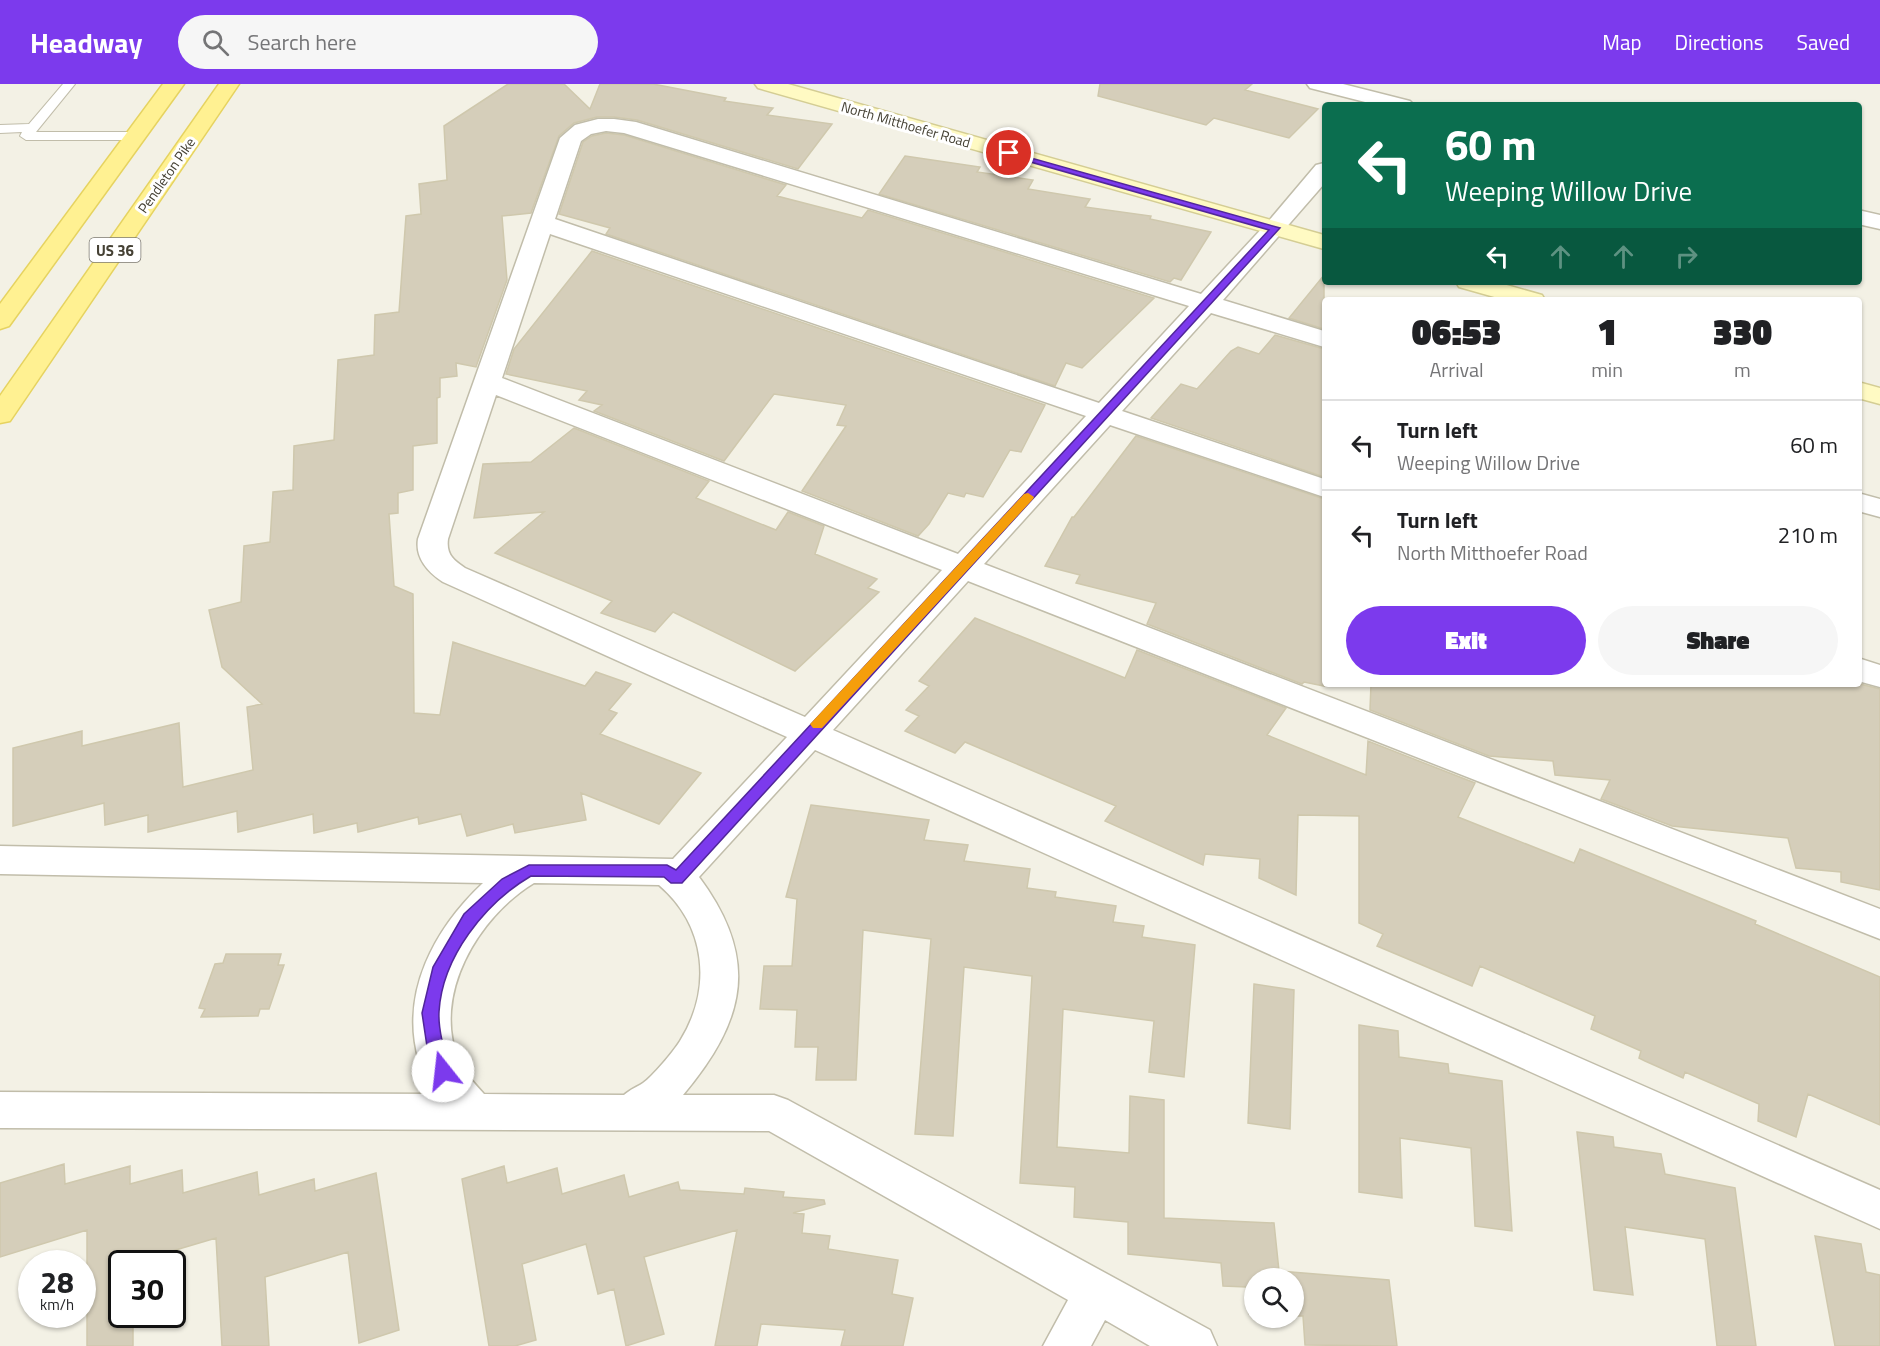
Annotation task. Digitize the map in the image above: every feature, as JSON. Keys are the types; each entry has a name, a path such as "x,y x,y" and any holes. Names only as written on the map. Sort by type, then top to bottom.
{"main road":[{"name":"US 36","path":"0,321 174,84"},
{"name":"Pendleton Pike","path":"0,415 229,84"},
{"name":"North Mitthoefer Road","path":"765,84 1322,241"},
{"path":"1479,285 1522,297"},
{"path":"1862,391 1880,396"}],"street":[{"path":"1317,84 1384,102"},
{"path":"1322,338 622,126 595,127 574,134 433,539 432,550 437,562 454,575 1880,1210"},
{"path":"676,879 1275,228 1322,172"},
{"path":"1862,218 1880,222"},
{"path":"542,223 1322,487"},
{"path":"487,382 1880,924"},
{"path":"1862,503 1880,508"},
{"path":"1862,670 1880,676"},
{"path":"0,860 667,871 697,900 710,923 717,944 720,971 718,995 711,1018 694,1053 657,1096 648,1099 632,1113"},
{"path":"475,1112 452,1087 436,1053 430,1013 436,985 449,950 469,918 507,883 529,870"},
{"path":"0,1110 774,1113 1194,1346"},
{"path":"1066,1346 1097,1292"}],"lane":[{"path":"69,84 26,136 136,136"},
{"path":"0,129 32,129"}],"building":[{"path":"508,84 564,84 590,109 600,84 653,84 726,98 724,101 773,108 767,115 832,124 798,169 637,120 597,117 574,123 559,136 531,213 502,216 507,280 476,367 456,363 457,376 440,378 440,397 437,398 437,443 413,446 413,490 398,493 398,513 389,514 394,586 413,594 414,713 440,715 453,642 585,686 596,672 631,684 609,710 617,713 600,734 701,773 659,824 581,793 586,820 515,833 513,824 467,836 461,814 419,824 418,817 358,832 357,823 314,833 313,814 238,832 237,811 148,832 148,815 105,825 104,803 13,826 13,748 82,731 82,746 179,723 183,787 253,770 247,707 262,704 222,667 209,610 241,602 244,546 270,542 273,492 293,490 294,446 334,440 338,360 374,355 375,315 399,312 406,216 421,214 419,184 447,180 444,126"},
{"path":"1100,84 1252,84 1245,90 1318,109 1289,138 1214,118 1206,125 1098,96"},
{"path":"606,133 624,135 786,185 777,196 862,218 868,210 1154,298 1082,368 1066,363 1055,386 606,234 610,228 559,214 583,142 592,136"},
{"path":"905,156 980,167 977,172 1033,180 1028,189 1090,199 1085,207 1151,216 1150,219 1211,232 1181,280 1174,278 1170,282 879,194"},
{"path":"592,251 1045,405 1021,452 1010,450 983,497 966,493 964,497 948,493 929,524 918,536 802,491 846,426 837,425 846,405 774,394 724,461 594,411 602,405 579,400 587,391 506,374 514,349"},
{"path":"1322,277 1324,297 1322,297 1322,328 1289,318"},
{"path":"1275,335 1322,348 1322,476 1151,418 1181,384 1197,389 1231,351 1238,347 1259,354"},
{"path":"574,428 709,481 696,498 776,530 788,512 824,526 815,554 877,579 868,588 879,592 795,671 673,612 655,632 601,613 612,601 495,553 544,512 474,518 483,464 531,462"},
{"path":"1136,436 1322,498 1322,686 1304,682 1302,684 1147,624 1156,603 1076,583 1080,575 1045,566 1074,517"},
{"path":"975,618 1125,678 1137,650 1286,708 1267,735 1366,775 1368,741 1475,783 1458,817 1574,863 1580,849 1756,921 1755,924 1880,977 1880,1125 1808,1094 1796,1137 1758,1121 1759,1104 1685,1072 1683,1078 1639,1058 1641,1051 1591,1029 1595,1016 1480,966 1472,986 1377,946 1383,934 1359,923 1359,816 1298,815 1296,895 1259,878 1260,859 1205,854 1203,865 1105,821 1116,806 965,742 955,753 905,731 919,716 906,710 929,686 919,681"},
{"path":"1862,684 1880,689 1880,890 1841,882 1841,872 1796,868 1788,838 1672,826 1601,799 1610,780 1555,775 1553,761 1489,756 1370,710 1371,687 1862,687"},
{"path":"811,805 929,820 924,840 968,845 964,861 1030,869 1027,888 1056,892 1055,897 1116,906 1113,922 1144,926 1142,937 1195,945 1184,1077 1149,1072 1154,1021 1063,1009 1057,1147 1129,1153 1130,1096 1164,1100 1164,1218 1274,1223 1279,1268 1244,1268 1244,1287 1223,1286 1221,1263 1128,1254 1128,1222 1074,1217 1075,1187 1020,1183 1032,976 964,967 953,1136 915,1134 931,939 863,930 856,1080 816,1080 818,1047 795,1047 797,1010 760,1009 764,966 792,966 797,899 786,897"},
{"path":"226,954 281,954 278,965 284,965 269,1009 260,1009 258,1016 201,1017 205,1009 199,1008 215,964 223,963"},
{"path":"1254,984 1294,990 1290,1129 1248,1123"},
{"path":"1359,1025 1398,1031 1399,1057 1448,1064 1449,1073 1502,1081 1512,1231 1475,1226 1471,1148 1400,1138 1402,1198 1359,1192"},
{"path":"1577,1132 1613,1137 1614,1147 1661,1154 1665,1174 1735,1188 1756,1346 1717,1346 1705,1239 1625,1227 1633,1295 1594,1290"},
{"path":"64,1164 65,1184 130,1166 130,1184 182,1170 183,1193 257,1172 259,1195 314,1179 315,1191 376,1173 399,1330 359,1343 348,1252 265,1277 269,1346 222,1346 216,1238 176,1250 108,1250 108,1328 133,1328 133,1346 87,1346 87,1328 96,1328 96,1250 87,1250 87,1230 0,1257 0,1183"},
{"path":"504,1166 507,1183 557,1168 562,1194 624,1175 629,1197 678,1182 680,1190 744,1194 745,1188 784,1192 783,1197 824,1200 825,1204 793,1213 804,1214 802,1233 830,1236 828,1249 898,1260 892,1294 913,1298 903,1346 841,1346 845,1330 761,1324 757,1346 715,1346 737,1230 644,1257 664,1334 626,1346 614,1289 598,1294 586,1244 522,1264 536,1340 515,1346 489,1346 462,1179"},
{"path":"1815,1236 1861,1244 1866,1272 1880,1275 1880,1346 1835,1346"},
{"path":"1304,1273 1389,1280 1397,1346 1305,1345"}],"slow traffic":[{"path":"817,724 1028,497"}],"route":[{"path":"443,1071 436,1053 430,1013 441,967 469,918 507,883 529,870 667,871 676,879 1275,228 1009,153"}]}
